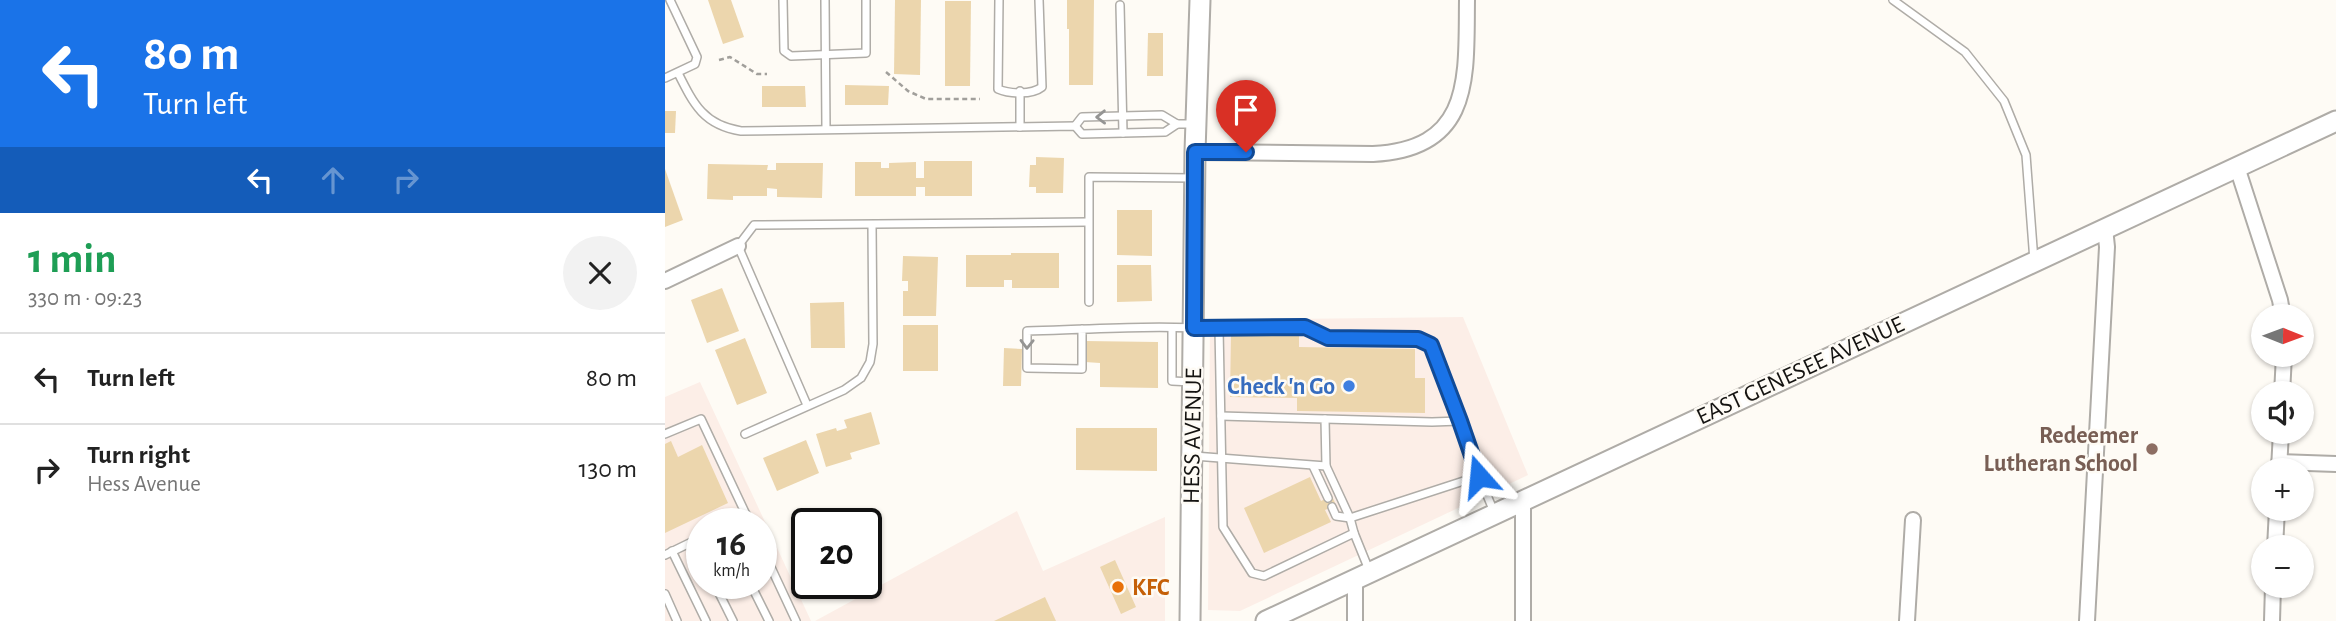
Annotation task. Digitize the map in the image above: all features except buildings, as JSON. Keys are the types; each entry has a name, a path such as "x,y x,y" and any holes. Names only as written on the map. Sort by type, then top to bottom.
{"main road":[{"name":"HESS AVENUE","path":"1189,621 1195,152 1187,124 1200,0"},
{"name":"EAST GENESEE AVENUE","path":"1266,621 2336,121"}],"street":[{"path":"1195,152 1373,154 1398,153 1418,147 1437,134 1451,117 1462,95 1466,72 1467,0"},
{"path":"2238,167 2281,304"},
{"path":"2087,621 2107,247 2105,228"},
{"path":"665,281 738,246"},
{"path":"2314,465 2336,464"},
{"path":"1523,499 1523,621"},
{"path":"1907,621 1913,520"},
{"path":"1355,621 1362,575"},
{"path":"2271,621 2272,598"}],"lane":[{"path":"665,78 695,64 697,57 670,0"},
{"path":"783,0 784,51 790,56 866,53 866,0"},
{"path":"825,0 826,130"},
{"path":"999,0 998,89 1005,92 1037,91 1042,87 1039,0"},
{"path":"1893,0 1965,52 2004,101 2026,155 2033,261"},
{"path":"1120,5 1123,133"},
{"path":"678,73 705,117 721,128 741,131 1075,126 1082,134 1165,132 1187,124"},
{"path":"1020,92 1020,127"},
{"path":"1075,126 1082,117 1162,115 1187,124"},
{"path":"1089,302 1089,177 1195,178"},
{"path":"807,405 738,246 754,225 1088,222"},
{"path":"744,434 844,390 861,378 870,362 873,344 872,225"},
{"path":"1082,329 1082,369 1027,368 1027,331 1082,329 1305,327 1328,338 1418,339 1431,345 1494,513"},
{"path":"1172,328 1172,381 1193,382"},
{"path":"1219,329 1223,527 1252,573 1264,576 1354,533"},
{"path":"1221,416 1460,421"},
{"path":"665,434 701,419 743,508"},
{"path":"1325,419 1326,466 1350,518 1362,575"},
{"path":"1192,456 1326,466"},
{"path":"1313,466 1328,498"},
{"path":"1332,507 1336,516 1350,518 1479,476"},
{"path":"686,545 668,553 706,621"},
{"path":"777,581 796,621"},
{"path":"665,594 677,621"},
{"path":"722,599 733,621"},
{"path":"758,599 769,621"}],"path":[{"path":"719,60 730,57 757,74 767,74"},
{"path":"886,72 908,91 926,99 981,99"}],"shaded area":[{"path":"1463,317 1528,475 1240,611 1208,610 1210,320"},
{"path":"700,382 759,508 686,508 686,599 777,599 777,548 791,578 791,599 801,599 811,621 665,621 665,397"},
{"path":"1017,511 1043,571 1165,517 1165,621 815,621 855,599 882,599 882,585"}],"place":[{"name":"Check 'n Go","path":"1349,386"},
{"name":"Redeemer Lutheran School","path":"2152,449"},
{"name":"KFC","path":"1118,587"}],"route":[{"path":"1246,152 1195,152 1194,328 1305,327 1328,338 1418,339 1431,345 1479,476"}]}
